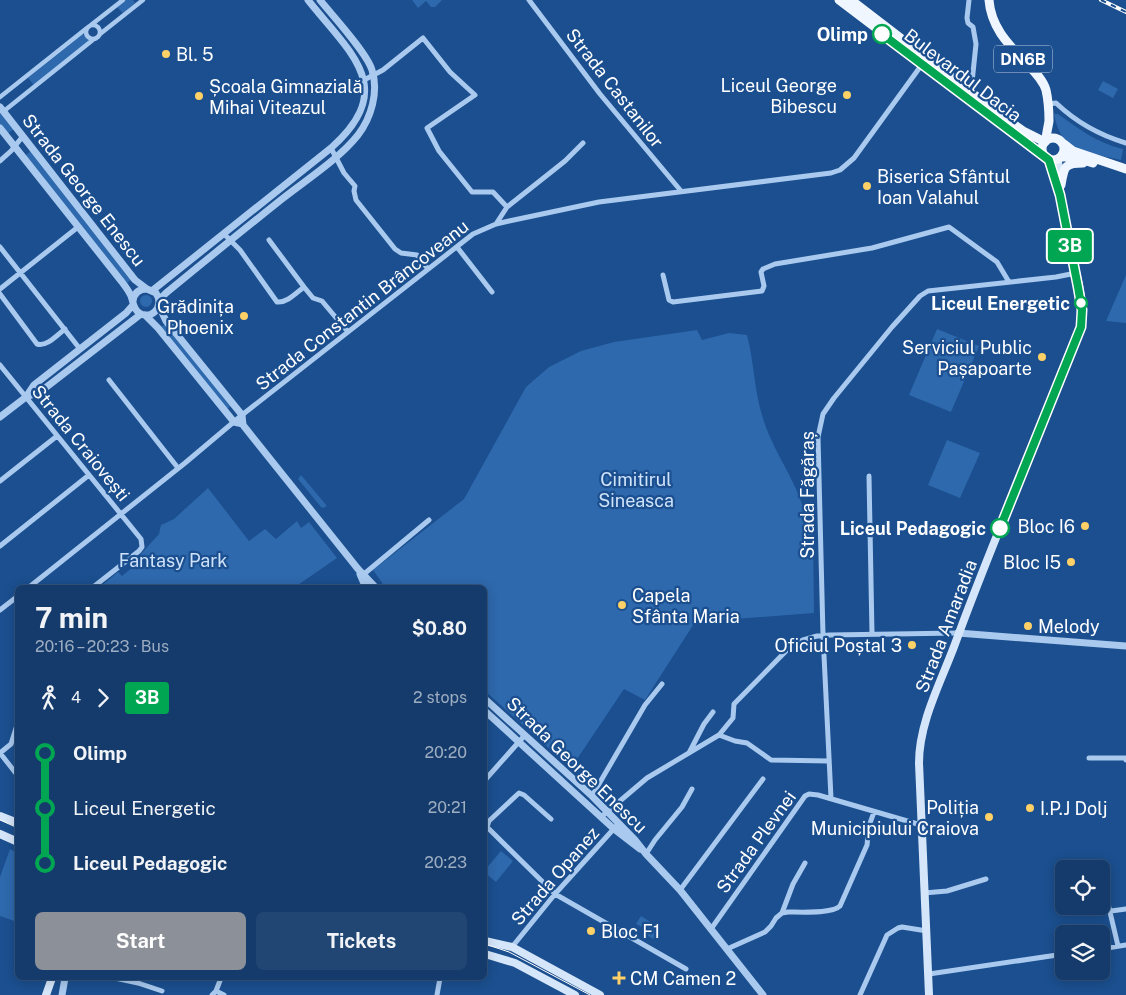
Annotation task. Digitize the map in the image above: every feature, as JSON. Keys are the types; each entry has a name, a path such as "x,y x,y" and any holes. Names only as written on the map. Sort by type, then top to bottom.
{"main road":[{"name":"Bulevardul Dacia","path":"839,0 1053,158 1072,157 1096,164 1126,169"},
{"name":"Bulevardul Dacia","path":"851,0 924,62 971,92 1023,130 1045,141"},
{"name":"DN6B","path":"989,0 990,13 994,24 1004,40 1034,71 1046,91 1049,122 1045,141"},
{"path":"1049,122 1062,142 1065,151 1053,158 1042,151 1045,141 1052,138 1062,142"},
{"name":"Bulevardul Dacia","path":"1062,142 1074,151 1126,169"},
{"name":"Strada Amaradia","path":"1053,158 1061,185 1060,195"},
{"name":"Strada Amaradia","path":"929,995 919,753 922,736 928,714 958,633 1081,327 1082,310 1076,273 1053,158"},
{"path":"1061,185 1063,170 1066,166 1072,163 1096,164"},
{"path":"0,816 15,822"},
{"path":"2,835 15,841"},
{"path":"2,835 15,845"},
{"path":"487,941 512,947 600,995"},
{"path":"487,955 515,963 575,995"},
{"path":"46,995 51,980"}],"street":[{"path":"0,97 123,0"},
{"path":"2,109 143,0"},
{"path":"0,418 26,396 34,385 126,313 139,291 150,289 224,234 347,134 356,121 363,104 365,94 364,80 353,56 308,0"},
{"path":"26,396 40,392 143,315 153,313 166,293 354,139 366,121 373,101 372,70 364,56 320,0"},
{"name":"Strada Castanilor","path":"529,0 534,3 600,94 681,192"},
{"path":"969,0 967,18 973,27 976,44 971,92"},
{"path":"89,27 98,27 100,34"},
{"path":"89,27 87,35 94,39"},
{"path":"364,80 373,76 423,38 450,72 474,95 427,128 439,151 472,192 493,192 506,207"},
{"name":"Strada Constantin Brâncoveanu","path":"32,585 242,415 473,234 496,224 599,202 779,181 840,170 854,158 924,62"},
{"path":"1048,104 1056,103 1088,128 1099,134 1126,143"},
{"name":"Strada George Enescu","path":"2,109 135,280 150,289"},
{"name":"Strada George Enescu","path":"0,128 122,282 133,303"},
{"path":"0,161 15,147 23,136"},
{"path":"496,224 506,207 565,160 583,143"},
{"path":"331,148 344,173 354,186 356,200 383,235 401,254 417,255 428,269"},
{"path":"0,289 78,227"},
{"path":"663,275 669,300 680,302 762,291 764,289 761,272 763,269 775,264 880,246 949,227 997,262 1009,282"},
{"path":"224,234 231,240 277,302 286,300 304,287"},
{"path":"269,240 313,298 322,301 348,332"},
{"path":"0,247 80,349"},
{"path":"457,247 492,292"},
{"name":"Strada Făgăraș","path":"831,798 823,635 818,437 823,414 853,373 920,296 928,291 941,288 1056,277 1076,273"},
{"path":"150,289 158,295 166,321 242,415 243,424 373,585"},
{"path":"0,294 37,344 44,344 65,329"},
{"path":"133,303 136,311 158,328 234,422 243,424"},
{"name":"Strada Craiovești","path":"0,365 141,539 142,547 139,551 96,585"},
{"path":"109,380 178,468"},
{"path":"0,481 57,436"},
{"path":"0,546 88,475"},
{"path":"869,476 872,634"},
{"path":"361,571 429,520"},
{"path":"361,571 365,585"},
{"path":"0,610 15,598"},
{"path":"958,633 1126,646"},
{"name":"Strada Opanez","path":"601,817 640,782 719,735 733,718 734,704 789,648 803,640 823,635 958,633"},
{"path":"592,796 645,705 662,684"},
{"name":"Strada George Enescu","path":"487,701 607,811 617,826 680,890 763,995"},
{"path":"688,754 704,724 713,712"},
{"name":"Strada George Enescu","path":"487,713 601,817 617,826"},
{"path":"15,731 11,744 0,753 15,772"},
{"path":"487,778 525,735"},
{"path":"719,735 747,743 771,760 829,760"},
{"path":"1089,758 1126,758"},
{"path":"680,890 763,779"},
{"path":"646,854 682,807 692,789"},
{"path":"551,820 524,795 519,793 490,821 487,827 555,894 686,969"},
{"name":"Strada Plevnei","path":"711,929 805,796 809,794 831,798 921,825"},
{"path":"782,913 837,909 843,902 868,845 869,826 874,812"},
{"name":"Strada Opanez","path":"512,947 555,894 617,826"},
{"path":"727,949 765,932 782,913 793,884 805,863"},
{"path":"924,893 947,891 986,879"},
{"path":"1110,907 1118,946"},
{"path":"1111,911 1126,909"},
{"path":"860,995 887,935 898,928 926,931"},
{"path":"1110,947 1126,945"},
{"path":"928,974 1055,955"},
{"path":"62,995 65,980"},
{"path":"124,980 162,992"},
{"path":"220,980 214,993 224,995"},
{"path":"437,995 440,980"}],"green space":[{"path":"126,0 133,0 135,3 123,13 117,7"},
{"path":"412,0 442,0 435,7 431,7 426,1 418,8"},
{"path":"83,34 89,41 34,85 28,78"},
{"path":"1103,81 1118,89 1113,98 1098,90"},
{"path":"0,112 14,129 7,134 0,126"},
{"path":"1054,114 1058,114 1097,139 1123,149 1121,160 1083,152 1074,148 1066,142 1060,133"},
{"path":"32,150 132,279 126,284 25,156"},
{"path":"126,241 135,252 128,258 118,248"},
{"path":"1126,275 1126,323 1106,321"},
{"path":"144,295 148,295 152,301 148,307 144,307 140,303 140,299"},
{"path":"167,322 232,405 226,410 160,328"},
{"path":"937,329 979,346 951,412 909,395"},
{"name":"Cimitirul Sineasca","path":"697,330 702,340 729,333 747,335 757,395 766,427 799,495 804,510 806,530 813,532 814,613 695,622 645,700 624,689 571,768 487,693 487,585 384,585 373,570 464,499 526,387 549,367 581,351 614,342"},
{"path":"947,440 980,453 960,498 928,485"},
{"path":"301,475 327,506 321,507 298,479"},
{"name":"Fantasy Park","path":"208,488 249,541 265,529 276,539 297,521 301,528 309,522 337,558 298,585 102,585 118,572 122,576 143,559 140,555 159,534 161,525 174,519"},
{"path":"10,849 15,852 15,921 0,916 0,877"},
{"path":"501,851 513,861 496,882 487,875 487,868"},
{"path":"641,916 660,928 653,939 642,932 644,928 636,924"}],"tram line":[{"path":"0,820 15,827"},
{"path":"487,945 509,952 590,995"}],"railway":[{"path":"1101,0 1126,12"}],"bus line":[{"name":"3B","path":"882,34 1047,158 1054,171 1060,195 1082,307 1081,327 1000,528"}],"place":[{"name":"Olimp","path":"882,34"},
{"name":"Bl. 5","path":"166,54"},
{"name":"Liceul George Bibescu","path":"847,95"},
{"name":"Școala Gimnazială Mihai Viteazul","path":"199,96"},
{"name":"Biserica Sfântul Ioan Valahul","path":"867,186"},
{"name":"Liceul Energetic","path":"1081,303"},
{"name":"Grădinița Phoenix","path":"244,316"},
{"name":"Serviciul Public Pașapoarte","path":"1042,357"},
{"name":"Bloc I6","path":"1085,526"},
{"name":"Liceul Pedagogic","path":"1000,528"},
{"name":"Bloc I5","path":"1071,562"},
{"name":"Capela Sfânta Maria","path":"622,605"},
{"name":"Melody","path":"1028,626"},
{"name":"Oficiul Poștal 3","path":"912,645"},
{"name":"I.P.J Dolj","path":"1030,808"},
{"name":"Poliția Municipiului Craiova","path":"989,817"},
{"name":"Bloc F1","path":"591,931"},
{"name":"CM Camen 2","path":"619,978"}]}
